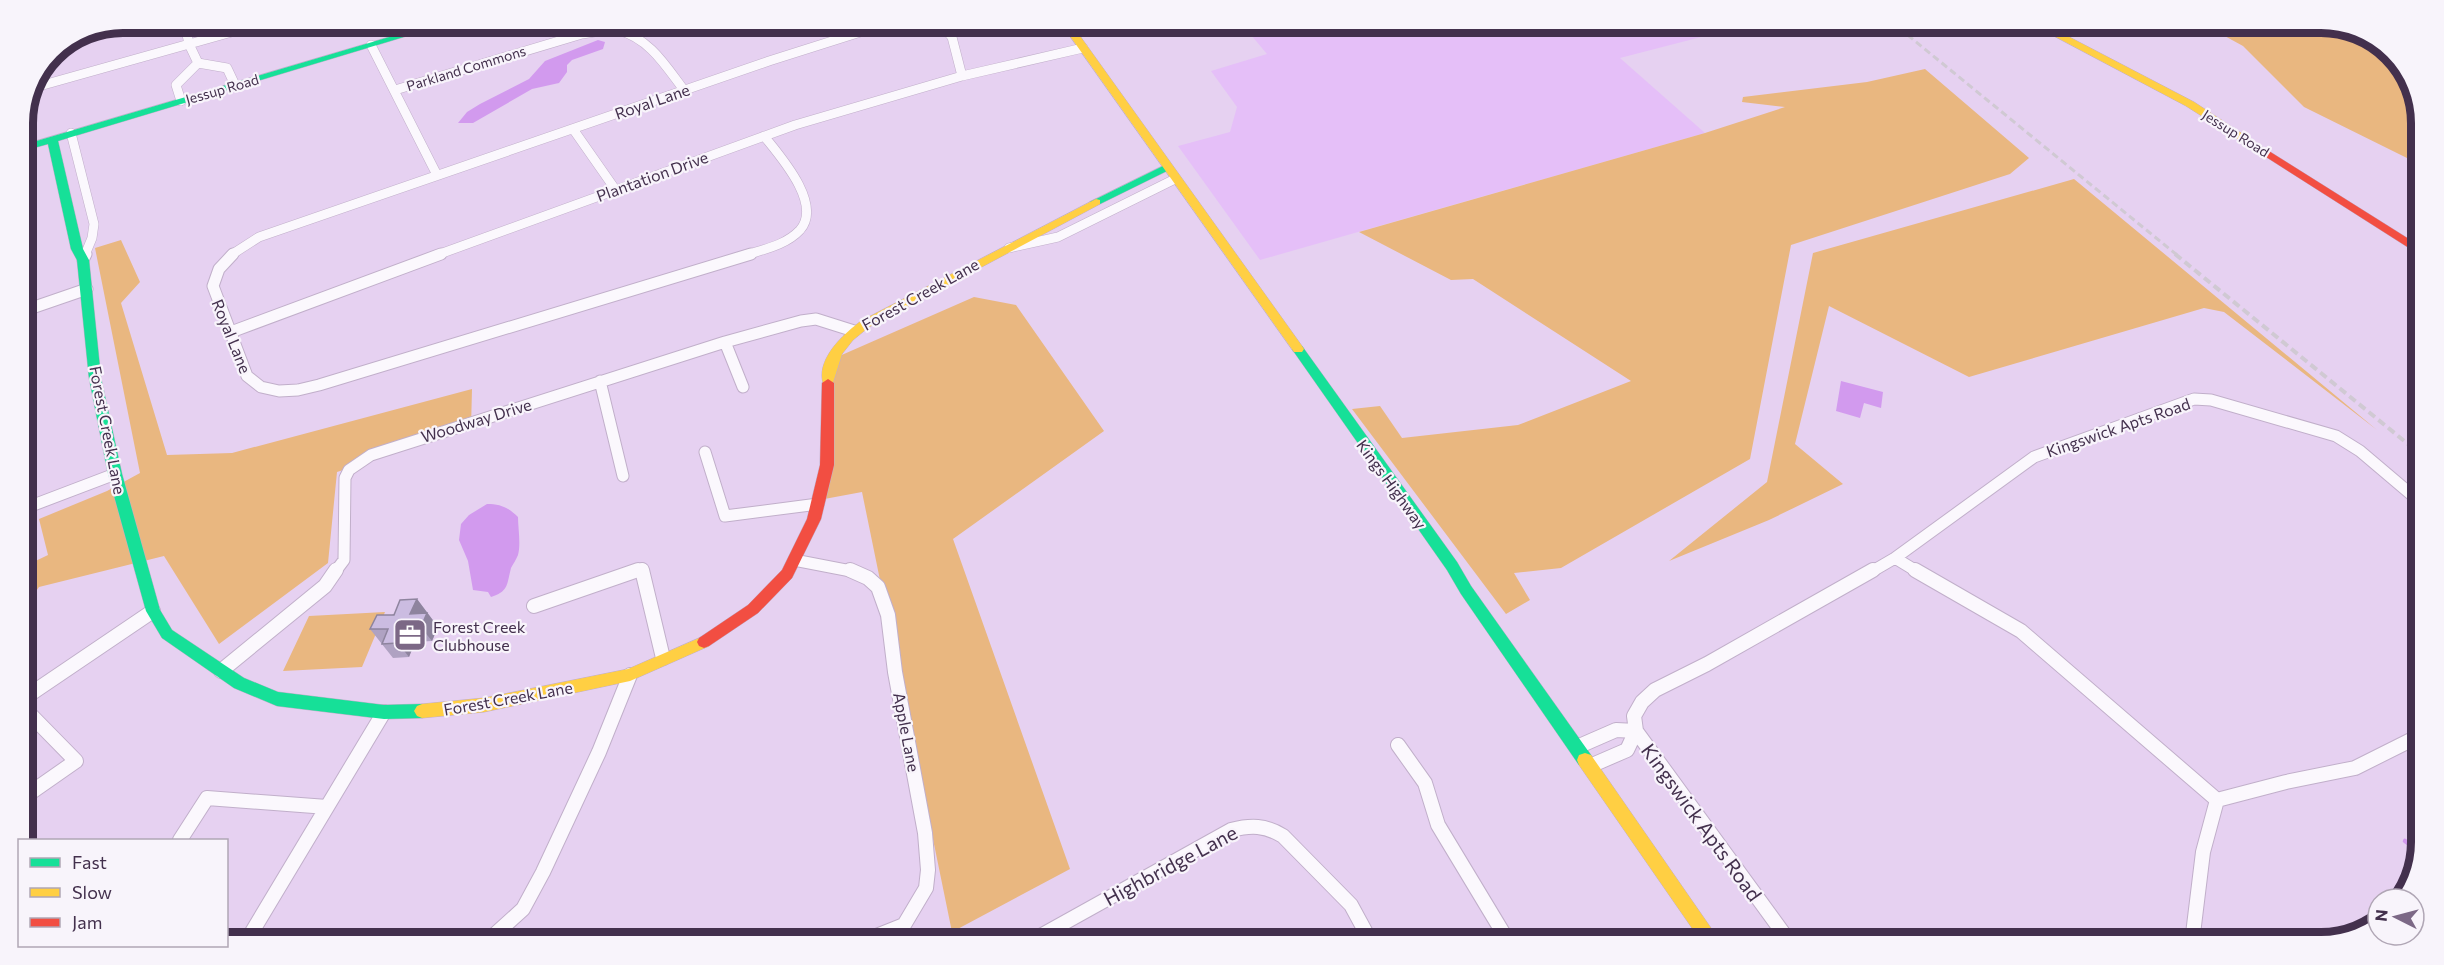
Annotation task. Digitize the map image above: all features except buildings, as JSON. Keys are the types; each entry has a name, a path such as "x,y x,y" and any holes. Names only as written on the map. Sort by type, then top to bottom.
{"street":[{"path":"187,33 198,63"},
{"path":"41,86 228,33"},
{"name":"Jessup Road","path":"33,145 412,33"},
{"name":"Parkland Commons","path":"395,90 588,33"},
{"path":"631,33 648,45 684,90"},
{"name":"Royal Lane","path":"764,136 783,159 804,199 806,211 805,222 794,235 776,246 298,390 279,391 261,387 247,376 213,286 214,274 223,263 238,248 260,237 684,90 858,33"},
{"path":"948,33 952,37 962,76"},
{"name":"Kings Highway","path":"1073,33 1452,566 1466,590 1705,932"},
{"name":"Jessup Road","path":"2054,33 2190,104 2411,245"},
{"path":"372,45 437,175"},
{"name":"Plantation Drive","path":"231,332 615,189 854,106 962,76 1083,48"},
{"path":"198,63 227,68 235,85"},
{"path":"181,101 176,85 198,63"},
{"path":"573,129 615,189"},
{"path":"71,133 94,224 92,238 82,260"},
{"name":"Forest Creek Lane","path":"52,139 77,249 82,260 95,378 115,474 153,611 167,634 239,683 277,699 384,712 432,711 484,705 630,675 663,658 713,638 753,609 787,574 814,519 828,465 828,369 831,359 854,331 967,268 1167,166"},
{"name":"Forest Creek Lane","path":"1008,248 1058,237 1175,179"},
{"path":"33,308 87,289"},
{"name":"Woodway Drive","path":"221,671 325,586 344,560 345,478 349,470 370,455 725,342 801,321 816,319 854,331"},
{"path":"725,342 743,387"},
{"path":"600,381 623,476"},
{"name":"Kingswick Apts Road","path":"1782,932 1636,731 1634,716 1642,702 1655,690 1707,664 1895,558 2034,457 2194,399 2211,400 2336,436 2360,451 2411,494"},
{"path":"705,452 725,516 818,504"},
{"path":"33,505 115,474"},
{"path":"1895,558 2021,631 2217,800"},
{"name":"Apple Lane","path":"794,560 854,571 868,578 878,587 888,615 895,672 925,833 928,870 926,888 904,925 886,932"},
{"path":"534,606 642,569 663,658"},
{"path":"33,692 153,611"},
{"path":"498,932 523,909 543,872 599,752 630,675"},
{"path":"253,932 384,712"},
{"path":"33,717 76,761 33,791"},
{"name":"Kingswick Apts Road","path":"1577,747 1616,730 1636,731"},
{"name":"Kingswick Apts Road","path":"1590,766 1627,750 1636,731"},
{"path":"2217,800 2286,782 2355,768 2411,740"},
{"path":"1398,745 1425,783 1438,825 1503,932"},
{"path":"181,839 207,798 327,807"},
{"path":"2193,932 2203,854 2210,817 2217,800"},
{"name":"Highbridge Lane","path":"1045,932 1231,830 1251,825 1271,829 1293,845 1352,905 1366,932"}],"shaded area":[{"path":"1249,33 1717,33 1620,58 1705,133 1260,260 1178,146 1230,132 1237,107 1211,71 1267,54"},
{"path":"2219,33 2333,34 2361,42 2371,48 2385,59 2404,88 2411,117 2411,159 2304,107 2243,46"},
{"path":"598,40 605,42 603,49 572,60 567,65 567,72 559,83 532,89 473,123 458,123 467,112 529,79 545,61"},
{"path":"1925,69 2029,158 2010,174 1791,245 1750,459 1561,568 1514,573 1530,600 1506,614 1352,409 1380,406 1402,438 1518,425 1631,381 1473,279 1451,280 1359,232 1705,133 1785,107 1742,102 1743,97 1867,82"},
{"path":"2074,179 2377,430 2224,312 2204,308 1969,377 1829,306 1795,444 1843,484 1769,520 1669,561 1767,482 1813,253"},
{"path":"121,240 140,282 121,303 167,455 232,453 472,389 471,428 337,472 328,563 219,644 164,556 39,587 33,596 33,562 48,555 39,519 107,491 140,473 95,248"},
{"path":"974,297 1016,305 1104,431 953,539 1070,869 952,932 862,492 819,500 828,361"},
{"path":"1841,381 1883,392 1881,408 1864,403 1860,418 1836,411"},
{"path":"487,504 504,507 518,517 519,536 518,555 511,568 506,586 504,590 491,597 488,592 473,590 468,561 459,540 461,524 469,515"},
{"path":"385,612 362,667 283,671 309,616"}],"waterway":[{"path":"2405,841 2411,845"}],"railway":[{"path":"1905,33 2177,255"},
{"path":"2175,254 2411,446"}],"traffic: fast":[{"path":"33,145 412,33"},
{"path":"52,139 77,249 83,260 95,378 115,474 153,611 167,634 239,683 277,699 384,712 422,711"},
{"path":"1096,202 1167,167"},
{"path":"1298,349 1452,566 1466,590 1585,760"}],"traffic: slow":[{"path":"1073,33 1298,349"},
{"path":"2054,33 2190,104 2256,146"},
{"path":"828,383 829,372 836,353 848,337 865,324 1096,202"},
{"path":"422,711 484,705 630,675 704,642"},
{"path":"1585,760 1705,932"}],"traffic: jam":[{"path":"2256,146 2411,245"},
{"path":"704,642 753,609 787,574 814,519 827,465 828,383"}],"place":[{"name":"Forest Creek Clubhouse","path":"410,635"}]}
